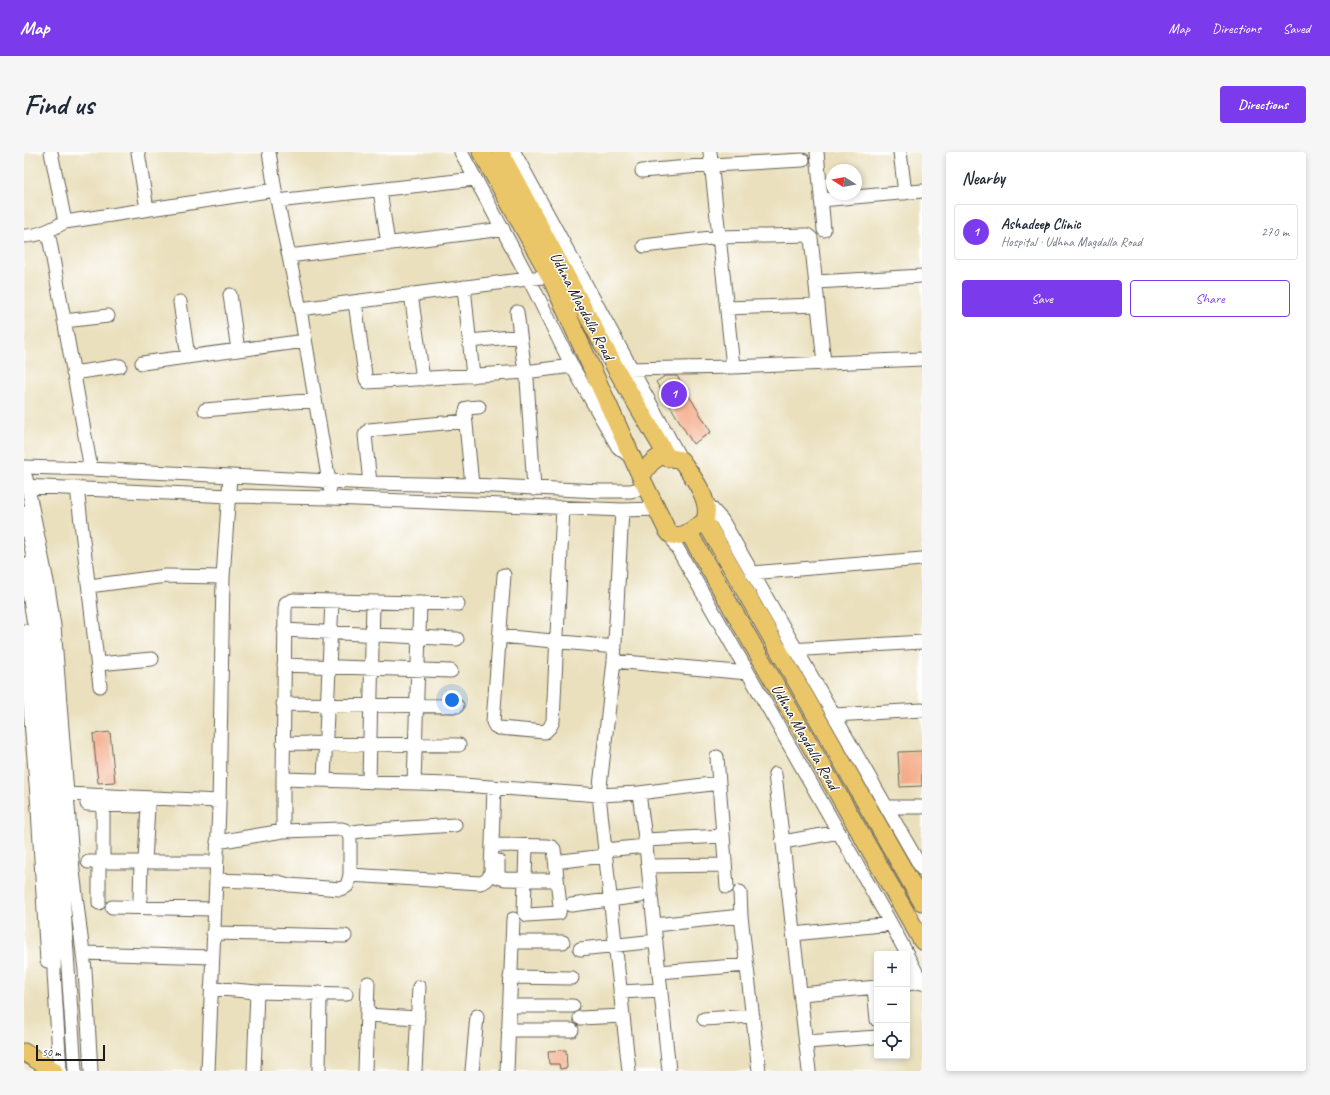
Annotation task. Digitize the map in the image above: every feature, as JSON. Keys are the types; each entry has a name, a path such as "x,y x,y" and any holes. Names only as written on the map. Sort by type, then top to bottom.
{"main road":[{"path":"481,152 550,276 644,482 667,530 671,535 679,536 689,533 705,521 707,512 705,501 696,482 675,459 662,456 656,458 650,463 644,482"},
{"name":"Udhna Magdalla Road","path":"500,152 675,459"},
{"name":"Udhna Magdalla Road","path":"705,521 922,902"},
{"name":"Udhna Magdalla Road","path":"689,533 922,941"},
{"path":"24,1052 54,1071"}],"street":[{"path":"51,152 65,222"},
{"path":"138,152 147,209"},
{"path":"269,152 276,196 300,309 332,498"},
{"path":"461,152 529,279 572,366 618,447 634,459"},
{"path":"514,152 624,369 733,367 922,359"},
{"path":"816,152 824,230"},
{"path":"900,152 905,193"},
{"path":"711,158 733,367"},
{"path":"642,171 711,158 803,160"},
{"path":"24,236 36,235 48,231 65,222 147,209 276,196 380,190 475,179"},
{"path":"380,190 388,244"},
{"path":"821,200 922,192"},
{"path":"289,256 503,230"},
{"path":"48,231 90,469"},
{"path":"644,246 719,237 810,236 824,363"},
{"path":"300,309 550,276"},
{"path":"816,282 922,276"},
{"path":"464,287 473,376"},
{"path":"411,294 423,379"},
{"path":"230,295 238,350"},
{"path":"180,302 188,357"},
{"path":"355,302 365,375 368,382 473,376 526,375 572,366"},
{"path":"727,308 818,306"},
{"path":"517,312 526,375 534,488"},
{"path":"64,322 108,316"},
{"path":"470,341 520,336"},
{"path":"142,363 305,341"},
{"path":"73,373 120,366"},
{"path":"205,410 315,400"},
{"path":"472,485 465,411 467,408 480,407"},
{"path":"370,483 365,435 369,430 465,421"},
{"path":"24,467 370,483 472,485 600,491 631,491 644,482"},
{"path":"24,470 26,486 48,587 54,626 73,871 83,953 90,1071"},
{"path":"208,1071 219,804 223,577 230,476"},
{"path":"26,486 229,496 332,498 563,508 657,510"},
{"path":"77,488 100,686"},
{"path":"705,501 722,520 922,869"},
{"path":"504,575 493,722 495,726 500,728 545,732 553,721 563,508"},
{"path":"622,510 614,661 599,795 629,1071"},
{"path":"24,512 37,575 46,643 75,1071"},
{"path":"671,535 905,951"},
{"path":"752,573 922,559"},
{"path":"24,564 35,630 51,862 55,934 54,972 60,1071"},
{"path":"89,586 166,576 223,577"},
{"path":"283,831 283,704 286,603 289,601 332,601 458,604"},
{"path":"324,780 332,601"},
{"path":"369,782 373,602"},
{"path":"414,783 420,603"},
{"path":"284,630 457,639"},
{"path":"24,631 38,808 54,1071"},
{"path":"500,636 615,647"},
{"path":"779,652 922,642"},
{"path":"98,664 152,659"},
{"path":"614,661 748,673"},
{"path":"284,665 452,671"},
{"path":"283,704 457,706"},
{"path":"834,715 922,710"},
{"path":"283,743 459,745"},
{"path":"717,757 727,887"},
{"path":"775,774 809,1071"},
{"path":"283,779 496,787 599,795 639,793 719,783"},
{"path":"496,787 498,877 505,879 557,880"},
{"path":"350,875 480,883 485,882 489,879 491,871 496,787"},
{"path":"639,793 669,1071"},
{"path":"67,794 219,804"},
{"path":"87,804 148,806 219,804"},
{"path":"98,903 97,862 103,805"},
{"path":"140,900 148,806"},
{"path":"887,807 922,807"},
{"path":"348,833 455,825"},
{"path":"216,880 278,882 289,885 340,889 347,886 350,875 350,838 348,833 342,829 283,831 217,842"},
{"path":"783,842 839,832"},
{"path":"562,861 605,853 645,843 723,836"},
{"path":"498,845 547,846 554,849 560,907 559,913 527,915 524,912 526,846"},
{"path":"97,862 216,862"},
{"path":"648,866 725,864"},
{"path":"740,892 741,916 759,1071"},
{"path":"571,904 640,896"},
{"path":"112,907 214,909"},
{"path":"654,925 741,916"},
{"path":"507,1071 513,919"},
{"path":"794,934 891,924"},
{"path":"213,933 345,936"},
{"path":"580,949 616,944 656,941"},
{"path":"512,942 564,942"},
{"path":"83,953 212,957"},
{"path":"910,960 922,983 910,984"},
{"path":"659,972 747,965"},
{"path":"510,977 572,978"},
{"path":"365,1071 368,983"},
{"path":"415,1071 419,987"},
{"path":"211,988 257,992 346,994"},
{"path":"801,994 874,988"},
{"path":"620,992 661,990"},
{"path":"254,1071 257,992"},
{"path":"319,1071 320,993"},
{"path":"509,1006 573,1006"},
{"path":"367,1016 418,1018"},
{"path":"472,1071 477,1016"},
{"path":"580,1018 623,1016"},
{"path":"704,1019 753,1016"},
{"path":"508,1030 572,1030"},
{"path":"806,1042 874,1037"}],"building":[{"path":"665,376 677,376 711,432 693,444 656,382"},
{"path":"110,732 115,782 98,783 93,734"},
{"path":"922,751 922,786 900,787 898,752"},
{"path":"566,1050 567,1068 560,1069 559,1064 549,1064 548,1051"}],"place":[{"name":"Ashadeep Clinic","path":"674,394"}]}
